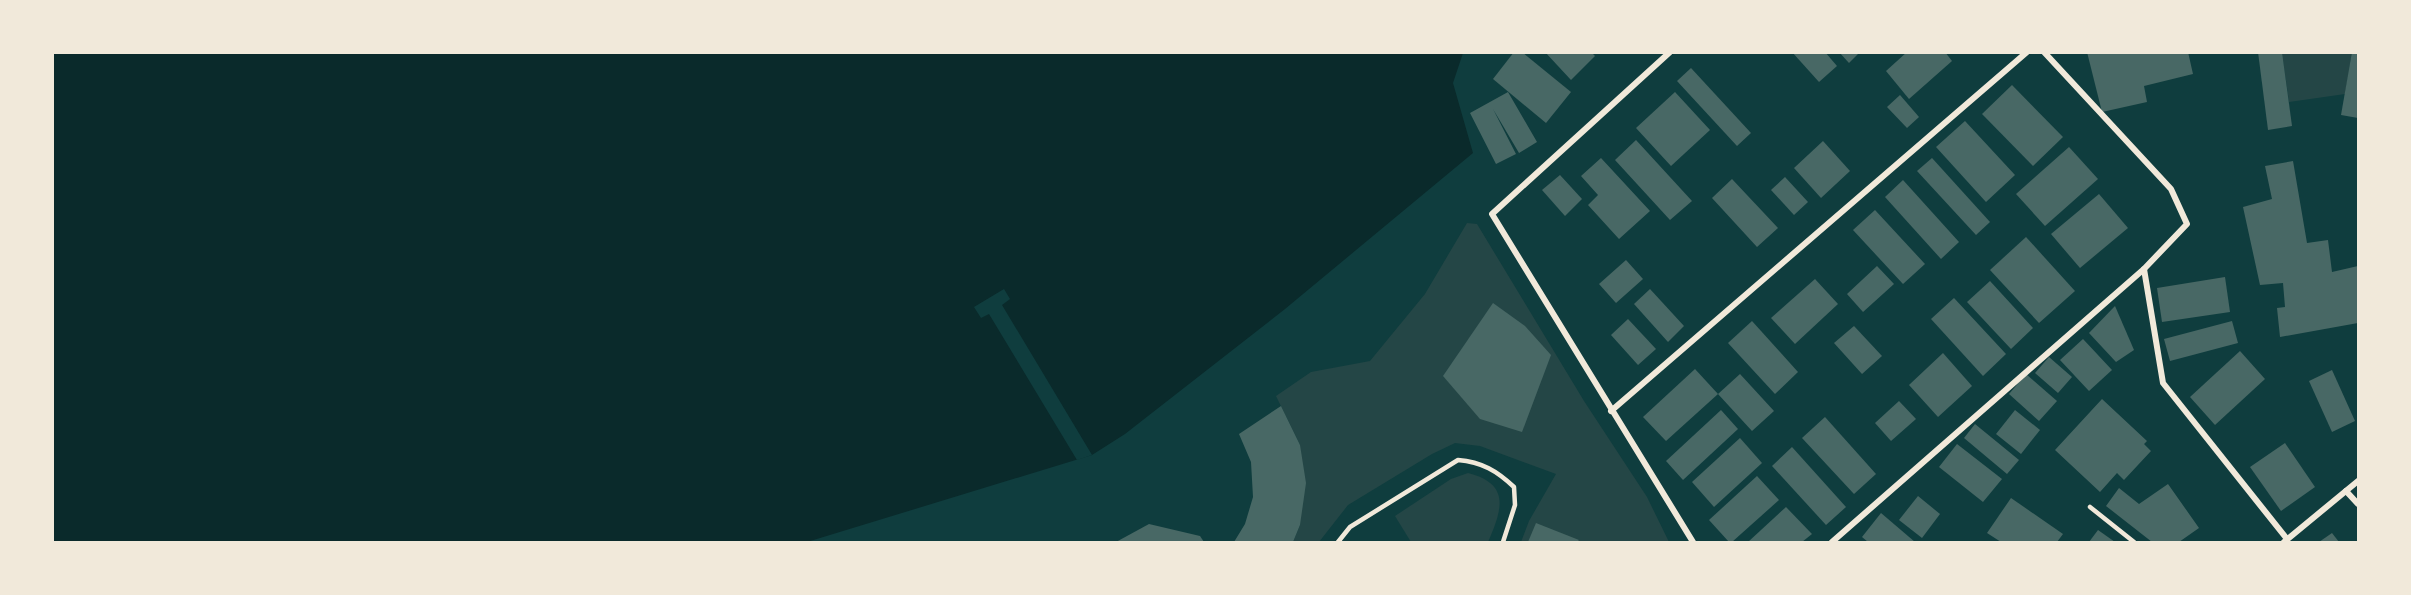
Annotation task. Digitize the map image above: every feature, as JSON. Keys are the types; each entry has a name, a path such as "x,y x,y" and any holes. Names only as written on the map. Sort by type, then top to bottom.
{"street":[{"path":"1670,52 1492,214 1693,543"},
{"path":"1611,411 2027,52"},
{"path":"1832,543 2144,269 2187,224 2171,189 2044,52"},
{"path":"2144,269 2163,383 2286,541 2358,482"},
{"path":"2346,491 2358,504"}],"lane":[{"path":"1338,543 1350,527 1458,460 1476,462 1499,473 1514,487 1515,505 1503,543"},
{"path":"2090,507 2134,543"}],"shaded area":[{"path":"52,53 1463,53 1453,83 1473,153 1285,309 1125,434 1092,455 807,542 53,542"},
{"path":"2282,53 2352,53 2345,94 2289,102"},
{"path":"1467,223 1477,224 1584,401 1647,497 1669,542 1521,542 1529,521 1556,474 1480,446 1455,443 1432,454 1348,505 1319,542 1293,542 1300,525 1300,445 1276,396 1311,372 1370,361 1425,294"},
{"path":"1468,473 1482,478 1497,491 1499,509 1488,542 1411,542 1395,516 1451,479"}],"pier":[{"path":"1004,289 1010,299 1002,305 1092,455 1077,460 989,314 981,318 974,307"}],"building":[{"path":"1514,52 1522,52 1571,92 1546,123 1493,79"},
{"path":"1545,52 1591,52 1595,56 1571,80"},
{"path":"1792,52 1825,52 1837,66 1819,82"},
{"path":"1839,52 1860,52 1849,63"},
{"path":"1907,52 1945,52 1952,61 1909,99 1886,71"},
{"path":"2087,52 2188,52 2193,74 2144,86 2147,102 2102,112"},
{"path":"2258,52 2282,52 2292,126 2268,130"},
{"path":"2352,52 2358,52 2358,118 2341,115"},
{"path":"1691,68 1751,133 1737,146 1677,81"},
{"path":"2012,85 2063,137 2033,166 1982,114"},
{"path":"1508,92 1537,142 1519,153 1493,109 1516,154 1496,164 1470,113"},
{"path":"1675,92 1710,130 1671,166 1636,128"},
{"path":"1900,95 1919,117 1907,128 1887,107"},
{"path":"1965,121 2015,175 1986,202 1936,147"},
{"path":"1636,140 1692,201 1670,220 1615,160"},
{"path":"1823,141 1850,171 1821,198 1794,168"},
{"path":"2069,147 2098,179 2045,226 2016,194"},
{"path":"1601,158 1650,211 1619,239 1588,205 1598,195 1581,176"},
{"path":"1932,158 1990,222 1976,235 1917,171"},
{"path":"2293,161 2307,243 2328,240 2332,272 2358,266 2358,323 2280,337 2277,308 2285,307 2283,283 2260,285 2243,207 2272,199 2265,166"},
{"path":"1560,175 1582,199 1565,216 1542,190"},
{"path":"1785,177 1808,202 1794,215 1771,190"},
{"path":"1732,179 1778,228 1757,247 1712,198"},
{"path":"1903,180 1959,242 1941,259 1885,197"},
{"path":"2099,194 2128,228 2080,268 2051,234"},
{"path":"1875,210 1925,264 1903,284 1853,230"},
{"path":"2026,237 2075,291 2039,323 1990,270"},
{"path":"1626,260 1643,279 1616,303 1599,284"},
{"path":"1877,266 1894,284 1863,312 1847,294"},
{"path":"2225,277 2230,312 2162,322 2157,288"},
{"path":"1815,279 1838,304 1795,344 1771,318"},
{"path":"1990,281 2033,328 2011,349 1967,302"},
{"path":"1650,289 1684,326 1668,342 1634,304"},
{"path":"1954,298 2006,354 1983,376 1931,319"},
{"path":"1493,303 1525,326 1551,355 1522,432 1480,419 1443,376"},
{"path":"2115,306 2134,350 2116,362 2089,333"},
{"path":"1628,319 1656,349 1638,365 1611,335"},
{"path":"1752,321 1798,372 1775,394 1728,343"},
{"path":"2232,321 2238,343 2170,361 2164,339"},
{"path":"1854,326 1882,356 1862,374 1834,343"},
{"path":"2083,339 2112,370 2089,391 2060,360"},
{"path":"2240,351 2265,379 2215,425 2190,397"},
{"path":"1943,353 1972,386 1938,417 1909,385"},
{"path":"2049,357 2072,377 2058,393 2035,373"},
{"path":"1695,369 1718,394 1666,441 1643,417"},
{"path":"2332,370 2355,421 2332,432 2309,381"},
{"path":"1740,374 1774,411 1752,431 1718,394"},
{"path":"2026,374 2057,401 2039,421 2009,394"},
{"path":"2102,399 2147,441 2144,444 2151,451 2124,480 2117,473 2100,492 2055,450"},
{"path":"1899,401 1916,419 1891,441 1875,423"},
{"path":"1281,406 1300,445 1306,483 1300,525 1293,542 1234,542 1245,524 1253,497 1251,462 1239,434"},
{"path":"1721,410 1738,429 1683,480 1666,461"},
{"path":"2015,410 2040,430 2021,454 1996,434"},
{"path":"1825,417 1876,474 1854,494 1802,438"},
{"path":"1975,424 2019,460 2007,474 1964,438"},
{"path":"1740,438 1762,463 1714,507 1692,482"},
{"path":"2285,443 2315,487 2281,511 2250,467"},
{"path":"1957,444 2002,479 1983,502 1939,467"},
{"path":"1792,447 1846,507 1826,525 1772,466"},
{"path":"1757,476 1779,500 1732,542 1729,542 1709,520"},
{"path":"2168,484 2199,528 2179,542 2152,542 2106,506 2119,488 2139,504"},
{"path":"1918,496 1940,514 1922,538 1899,520"},
{"path":"2011,498 2063,534 2057,542 2001,542 1987,533"},
{"path":"1786,507 1812,534 1802,542 1748,542"},
{"path":"1881,513 1915,542 1868,542 1862,537"},
{"path":"1536,523 1579,540 1577,542 1528,542"},
{"path":"1149,524 1200,536 1204,542 1116,542"},
{"path":"2098,530 2115,542 2089,542"},
{"path":"2332,533 2339,542 2319,542"}]}
